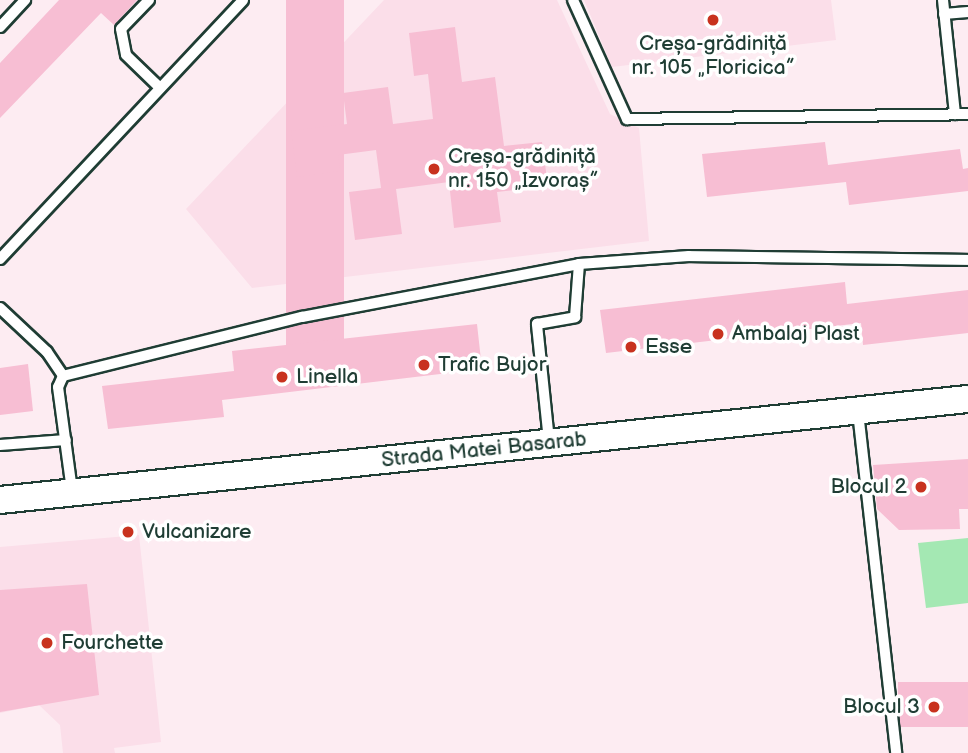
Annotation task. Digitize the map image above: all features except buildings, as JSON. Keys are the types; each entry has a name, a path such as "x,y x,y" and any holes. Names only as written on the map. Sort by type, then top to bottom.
{"street":[{"name":"Strada Matei Basarab","path":"0,500 968,399"}],"lane":[{"path":"0,27 25,0"},
{"path":"149,0 121,29 125,55 160,88"},
{"path":"0,259 243,0"},
{"path":"573,0 627,120 968,114"},
{"path":"943,0 955,114"},
{"path":"944,14 968,12"},
{"path":"63,376 302,317 579,264 689,256 968,260"},
{"path":"550,443 537,324 575,317 579,264"},
{"path":"0,308 47,352 63,376"},
{"path":"63,376 58,387 72,493"},
{"path":"858,411 896,753"},
{"path":"0,445 66,440"}],"shaded area":[{"name":"Creșa-grădiniță nr. 150 „Izvoraș”","path":"384,0 557,0 610,114 639,128 649,241 252,288 186,209"},
{"name":"Creșa-grădiniță nr. 105 „Floricica”","path":"584,0 831,0 836,40 612,67"},
{"path":"139,535 161,742 114,748 115,753 63,753 60,725 39,705 0,713 0,547"}],"green space":[{"path":"968,538 968,603 926,608 918,543"}],"place":[{"name":"Creșa-grădiniță nr. 105 „Floricica”","path":"713,20"},
{"name":"Creșa-grădiniță nr. 150 „Izvoraș”","path":"434,169"},
{"name":"Ambalaj Plast","path":"718,334"},
{"name":"Esse","path":"631,347"},
{"name":"Trafic Bujor","path":"424,365"},
{"name":"Linella","path":"282,377"},
{"name":"Blocul 2","path":"921,487"},
{"name":"Vulcanizare","path":"128,532"},
{"name":"Fourchette","path":"47,643"},
{"name":"Blocul 3","path":"934,707"}]}
